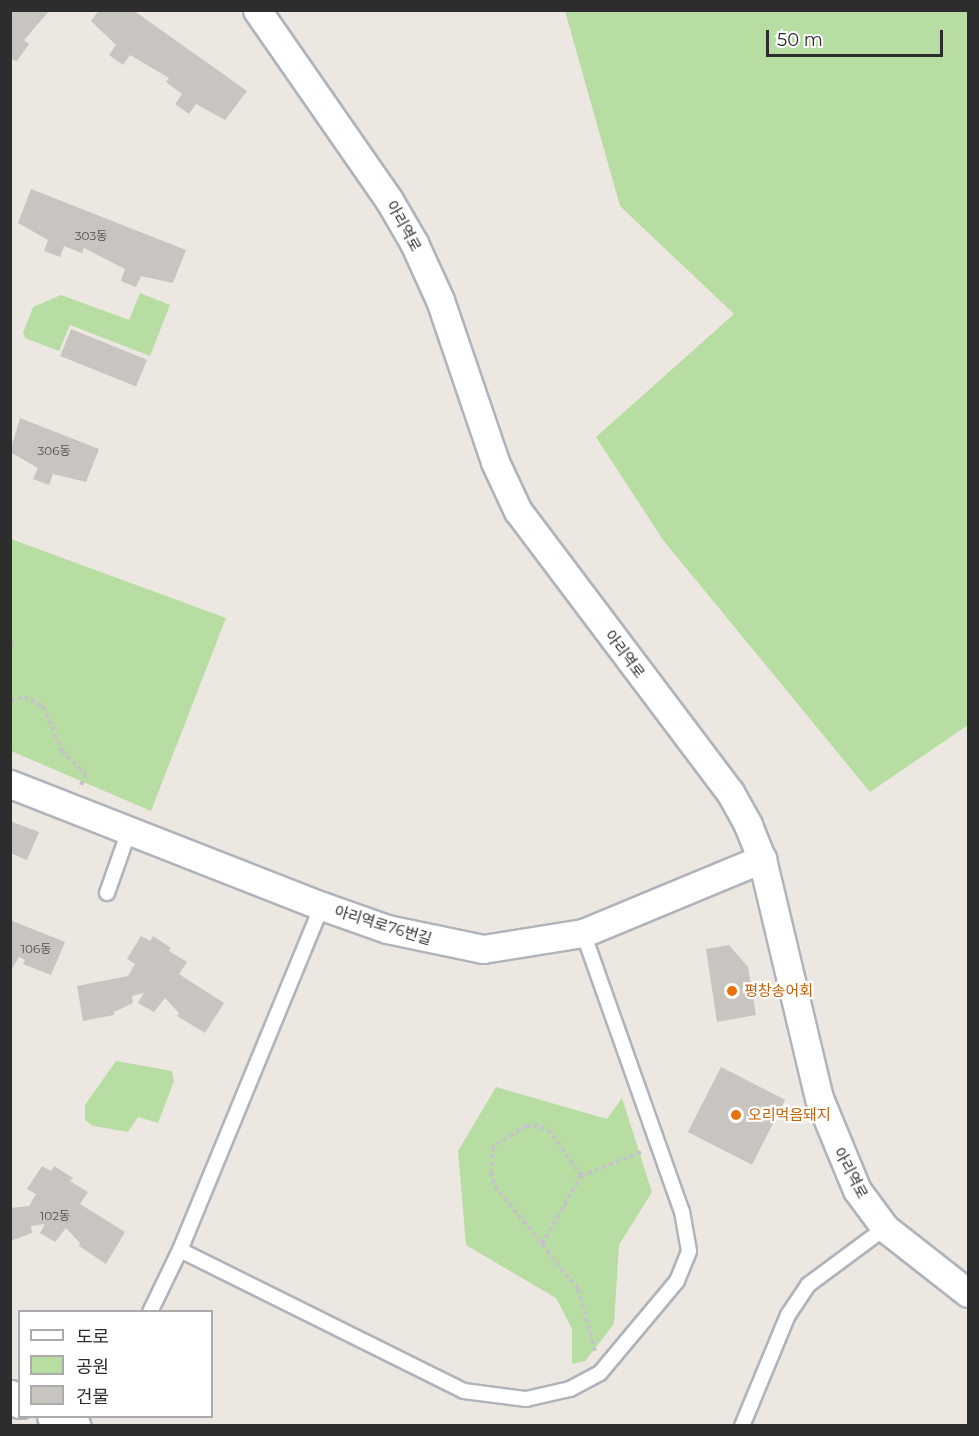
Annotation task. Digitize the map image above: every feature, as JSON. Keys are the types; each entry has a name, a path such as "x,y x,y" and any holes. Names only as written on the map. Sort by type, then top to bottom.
{"street":[{"name":"아리역로","path":"257,10 389,200 414,243 440,300 495,462 518,510 730,792 762,859 819,1098 857,1190 885,1228 969,1293"},
{"name":"아리역로76번길","path":"10,783 322,906 387,929 483,949 583,933 762,859"},
{"path":"58,1418 74,1425"}],"lane":[{"path":"106,893 129,831"},
{"path":"150,1310 180,1250 322,906"},
{"path":"180,1250 464,1391 526,1399 570,1389 600,1372 677,1281 689,1251 682,1212 583,933"},
{"path":"742,1425 789,1315 808,1285 885,1228"}],"path":[{"path":"10,701 24,697 43,706 62,751 86,774"},
{"path":"581,1176 551,1132 538,1125 526,1126 493,1147 491,1172 495,1186 578,1290 600,1372"},
{"path":"542,1244 581,1176 658,1145"}],"green space":[{"path":"565,11 968,11 968,725 870,792 663,540 596,437 734,314 620,206"},
{"path":"140,293 170,305 150,356 70,325 59,351 25,338 23,333 33,307 61,295 129,320"},
{"path":"11,539 226,618 151,811 11,751"},
{"path":"116,1061 172,1071 174,1081 158,1123 138,1117 128,1132 93,1126 85,1120 85,1105"},
{"path":"496,1087 607,1119 622,1098 652,1192 619,1245 614,1324 585,1361 572,1364 572,1329 556,1298 466,1245 458,1151"}],"building":[{"path":"10,10 50,10 24,40 29,44 17,61 10,59"},
{"path":"99,10 133,10 247,91 225,120 196,104 189,114 175,104 182,94 166,82 169,78 130,55 123,65 109,55 116,45 91,21"},
{"path":"31,189 186,250 173,283 141,276 136,287 121,281 125,269 84,248 82,253 64,246 60,257 44,251 48,240 18,223"},
{"path":"71,329 147,360 136,387 60,356"},
{"path":"20,418 99,449 86,482 53,474 49,485 33,479 38,468 10,452"},
{"path":"10,821 39,832 27,860 10,853"},
{"path":"10,920 65,942 51,975 23,964 25,960 19,957 10,972"},
{"path":"141,936 150,941 153,936 171,948 169,951 187,962 179,974 224,1003 205,1033 177,1016 179,1013 165,998 154,1012 138,1003 144,993 132,996 133,1003 114,1012 114,1015 83,1021 77,986 128,976 135,964 127,959"},
{"name":"평창송어회","path":"729,945 748,967 756,1015 717,1022 706,949"},
{"name":"오리먹음돼지","path":"721,1067 785,1100 752,1165 688,1132"},
{"path":"42,1166 51,1171 54,1166 73,1178 70,1181 88,1192 80,1204 125,1232 106,1264 79,1246 80,1243 66,1228 55,1242 40,1233 45,1224 31,1226 32,1233 10,1241 10,1208 29,1206 36,1194 27,1189"}],"place":[{"name":"평창송어회","path":"732,991"},
{"name":"오리먹음돼지","path":"736,1115"}]}
